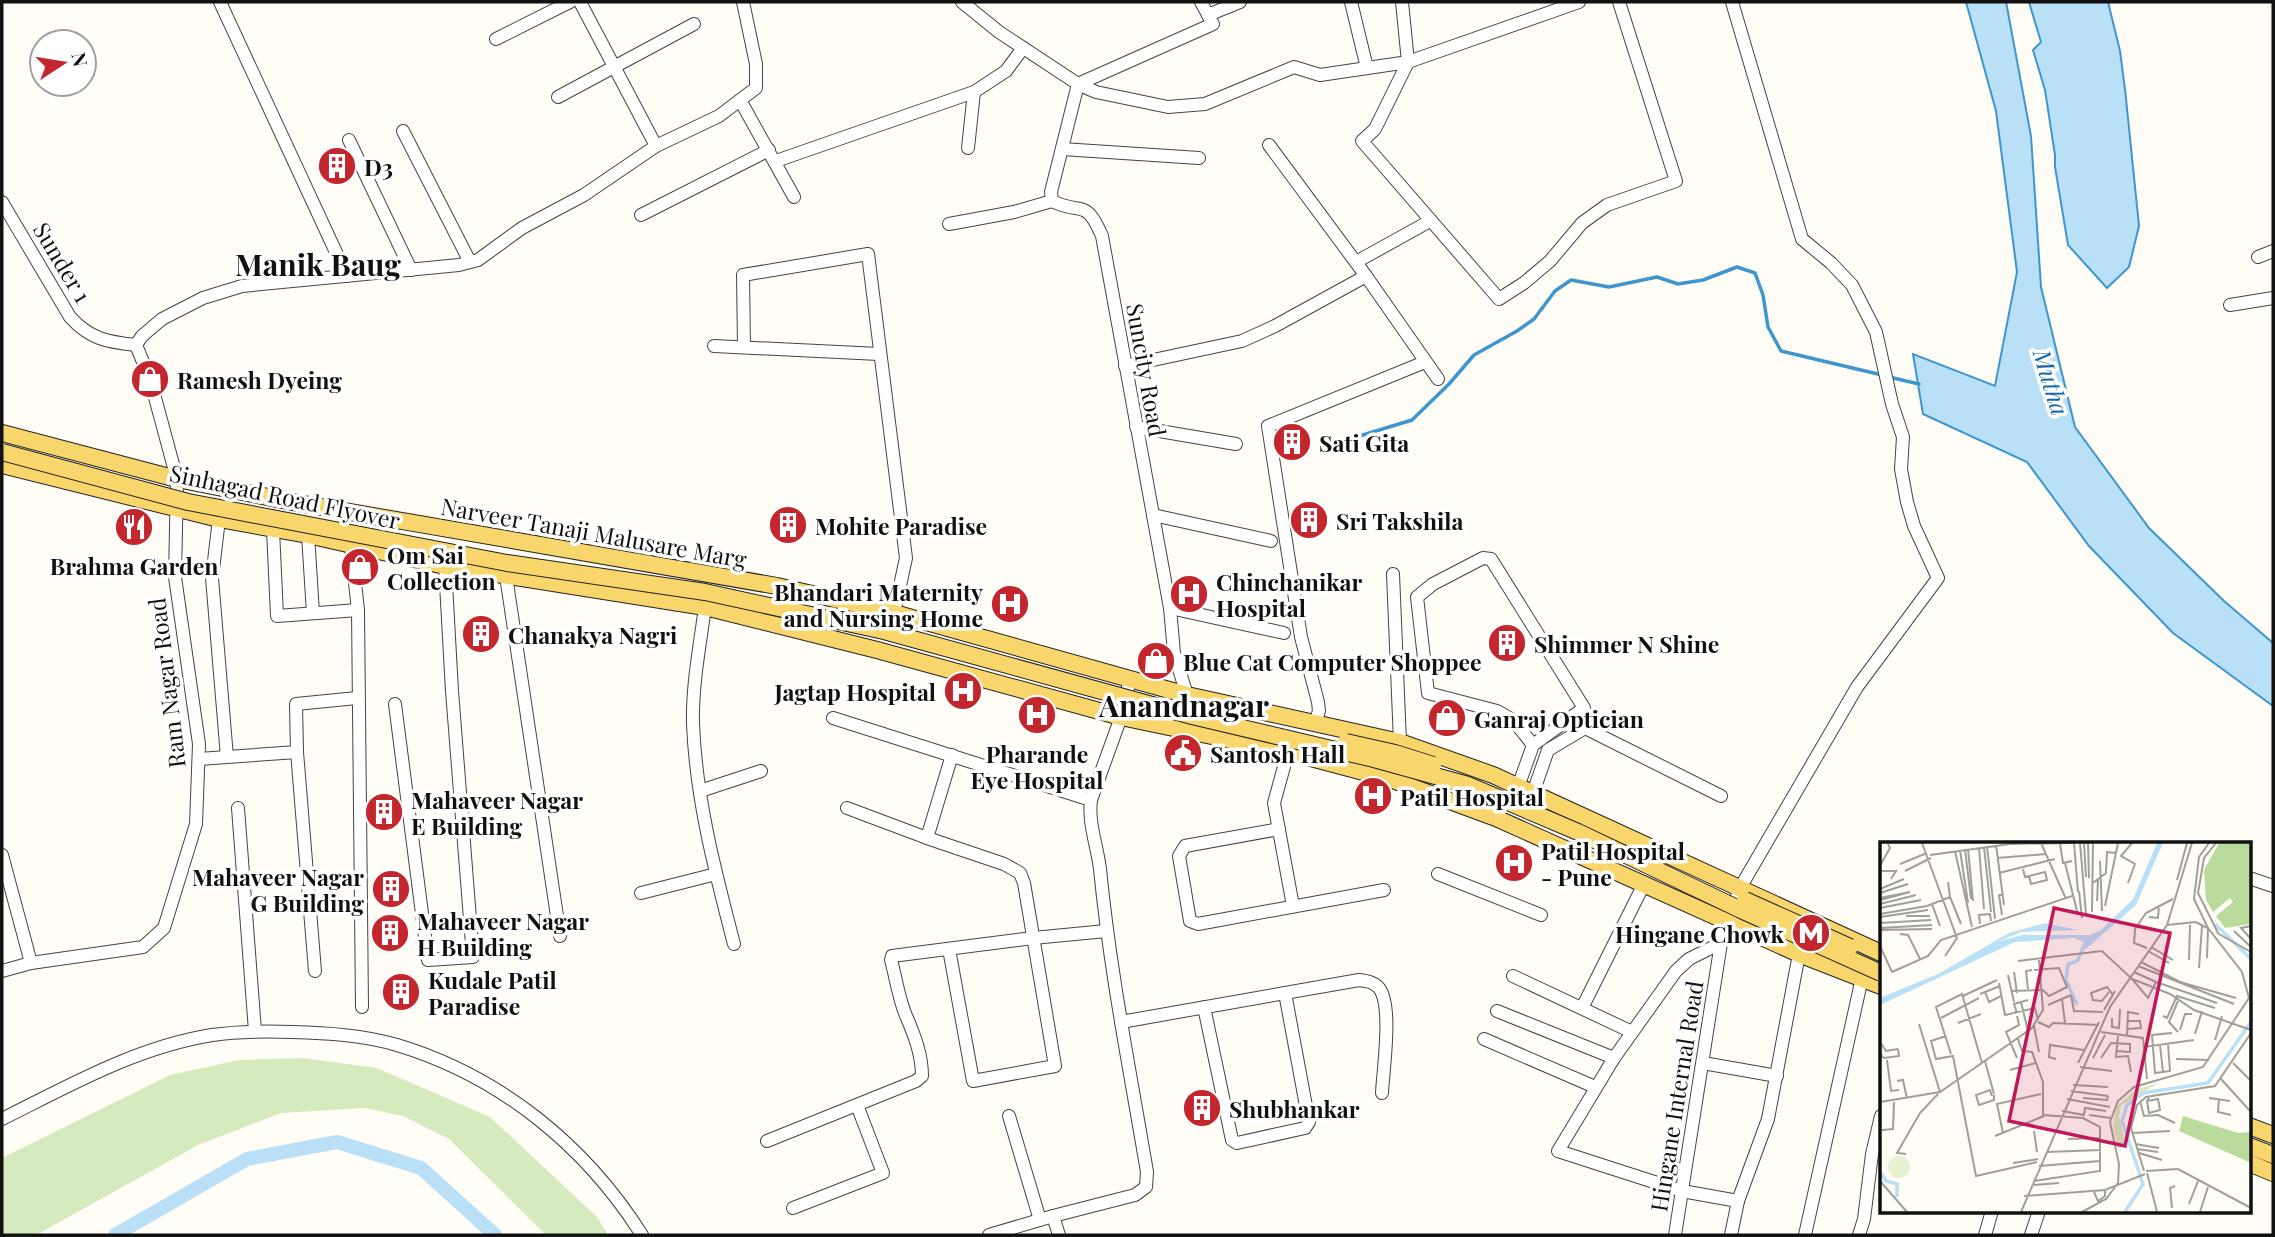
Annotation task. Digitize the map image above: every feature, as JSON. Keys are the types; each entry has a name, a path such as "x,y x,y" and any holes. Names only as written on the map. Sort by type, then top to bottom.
{"main road":[{"name":"Narveer Tanaji Malusare Marg","path":"2,433 177,479 324,508 777,586 894,613 1187,695 1400,742 1473,766 1880,953"},
{"name":"Sinhagad Road Flyover","path":"2,445 130,479 295,514 780,598 885,623 1062,673 1395,753 1470,777 1880,961"},
{"name":"Sinhagad Road Flyover","path":"2,452 188,502 507,563 705,592 884,631 1192,716 1374,759 1457,782 1578,832 1741,911 1880,973"},
{"path":"2,465 219,519 445,566 705,607 877,650 1121,717 1288,752 1390,779 1496,818 1643,886 1799,954 1880,986"},
{"path":"2250,1126 2273,1135"},
{"path":"2250,1146 2273,1155"},
{"path":"2250,1163 2273,1173"}],"street":[{"path":"219,2 347,276"},
{"path":"496,39 570,2"},
{"path":"580,2 656,146"},
{"path":"136,345 142,336 162,319 217,293 242,286 411,270 478,260 522,228 584,195 656,146 719,116 756,88 756,64 743,2"},
{"path":"1078,83 1213,24 1201,2"},
{"path":"1208,15 1240,2"},
{"path":"1351,2 1367,68"},
{"path":"1402,2 1408,62 1375,130 1362,141 1499,299 1524,283 1549,261 1582,223 1607,205 1676,181 1619,2"},
{"path":"967,3 999,32 1078,83 1096,92 1168,107 1205,104 1294,67 1320,75 1408,62 1579,2"},
{"name":"Hingane Internal Road","path":"1675,1235 1721,943 1740,888 1857,687 1938,578 1914,526 1907,502 1901,469 1903,437 1892,404 1876,332 1852,285 1802,239 1732,2"},
{"path":"558,97 694,24"},
{"path":"641,215 773,156 974,92 1006,71 1023,48"},
{"path":"949,224 1014,212 1052,201 1051,192 1078,83"},
{"path":"968,148 974,92"},
{"path":"740,100 794,197"},
{"path":"402,131 470,262"},
{"path":"348,139 411,270"},
{"path":"1269,145 1438,379"},
{"path":"1062,149 1199,158"},
{"name":"Suncity Road","path":"1052,201 1083,209 1092,215 1102,236 1170,608 1174,653 1187,695"},
{"name":"Sunder 1","path":"2,202 70,317 84,332 109,342 136,345"},
{"path":"1356,262 1430,221"},
{"path":"2258,257 2273,251"},
{"path":"744,348 743,275 868,254 906,558 894,613"},
{"path":"1125,366 1242,341 1366,276"},
{"path":"2230,305 2273,298"},
{"name":"Ram Nagar Road","path":"2,971 31,963 143,947 164,928 196,824 199,744 175,577 177,479 150,379 136,345"},
{"path":"714,346 879,354"},
{"path":"1315,723 1319,711 1318,702 1301,637 1268,426 1425,362"},
{"path":"1136,427 1236,444"},
{"path":"1153,515 1271,541"},
{"path":"219,519 212,578 227,757"},
{"path":"273,530 276,616 358,611"},
{"path":"308,536 313,613"},
{"path":"351,547 358,611 362,1007"},
{"path":"1526,790 1534,746 1584,708 1491,559 1483,558 1433,584 1417,597 1428,693 1497,711 1513,720 1534,746"},
{"path":"395,704 428,960 473,957 445,566"},
{"path":"1393,574 1400,742"},
{"path":"506,576 560,936"},
{"path":"705,607 693,723 700,791 716,874 734,944"},
{"path":"1170,608 1284,633"},
{"path":"989,1235 1135,1195 1146,1187 1147,1172 1106,931 1099,862 1089,814 1091,800 1121,717 1130,679"},
{"path":"1179,729 1187,695"},
{"path":"315,971 297,752 296,704 357,698"},
{"path":"833,718 1091,800"},
{"path":"1526,790 1548,750 1585,728 1721,796"},
{"path":"199,759 297,752"},
{"path":"1288,752 1274,803 1293,906"},
{"path":"927,838 952,755"},
{"path":"700,791 761,771"},
{"path":"238,808 256,1031"},
{"path":"847,808 1004,864 1020,873 1024,883 1055,1066 973,1081 948,949"},
{"path":"1279,829 1182,848 1179,856 1190,921 1198,924 1384,890"},
{"path":"2,855 31,963"},
{"path":"641,893 716,874"},
{"path":"1438,874 1541,915"},
{"path":"2250,878 2273,886"},
{"path":"1582,1008 1643,886"},
{"path":"766,1141 916,1081 922,1076 922,1062 913,1028 906,1018 892,956 1033,937 1106,931"},
{"path":"1721,943 1689,959 1676,971 1614,1058 1558,1151 1682,1191 1738,1201"},
{"path":"1731,1235 1738,1201 1768,1119 1799,954"},
{"path":"1513,976 1632,1032"},
{"path":"1805,1235 1862,978"},
{"path":"1121,1022 1359,980 1370,981 1380,989 1386,1007 1382,1093"},
{"path":"1204,1007 1232,1140 1237,1143 1305,1128 1309,1122 1285,993"},
{"path":"1497,1011 1614,1058"},
{"path":"2,1119 113,1064 168,1045 212,1035 256,1031 349,1035 396,1044 448,1065 508,1096 546,1123 585,1159 621,1202 642,1235"},
{"path":"1484,1039 1595,1087"},
{"path":"1703,1063 1777,1076"},
{"path":"793,1208 883,1173 857,1105"},
{"path":"1009,1116 1046,1218 1059,1235"},
{"path":"1859,1235 1880,1120"},
{"path":"1985,1235 1992,1212"},
{"path":"2031,1235 2039,1212"}],"green space":[{"path":"302,1058 377,1068 490,1117 597,1217 608,1235 546,1235 449,1139 403,1116 365,1108 281,1113 198,1145 36,1235 2,1235 2,1158 170,1075 239,1060"}],"water":[{"name":"Mutha","path":"1966,2 2006,2 2031,136 2041,287 2075,427 2149,528 2224,601 2273,643 2273,706 2173,633 2089,546 2027,462 1923,414 1913,354 1995,386 2017,272 1996,111"},
{"path":"2029,2 2108,2 2120,51 2139,226 2129,267 2107,288 2068,245 2045,90 2033,50 2041,42"}],"waterway":[{"path":"1330,445 1412,420 1474,355 1534,319 1555,291 1571,280 1609,287 1657,277 1678,284 1703,280 1737,267 1755,273 1763,295 1768,327 1781,351 1882,375"},
{"path":"1889,377 1919,384"},
{"path":"115,1235 247,1159 337,1142 421,1168 495,1235"}],"place":[{"name":"D3","path":"337,166"},
{"name":"Ramesh Dyeing","path":"150,379"},
{"name":"Sati Gita","path":"1292,442"},
{"name":"Sri Takshila","path":"1309,520"},
{"name":"Mohite Paradise","path":"788,525"},
{"name":"Brahma Garden","path":"134,527"},
{"name":"Om Sai Collection","path":"360,567"},
{"name":"Chinchanikar Hospital","path":"1189,594"},
{"name":"Bhandari Maternity and Nursing Home","path":"1010,604"},
{"name":"Chanakya Nagri","path":"481,634"},
{"name":"Shimmer N Shine","path":"1507,643"},
{"name":"Blue Cat Computer Shoppee","path":"1156,661"},
{"name":"Jagtap Hospital","path":"963,691"},
{"name":"Pharande Eye Hospital","path":"1037,715"},
{"name":"Ganraj Optician","path":"1447,718"},
{"name":"Santosh Hall","path":"1183,753"},
{"name":"Patil Hospital","path":"1373,796"},
{"name":"Mahaveer Nagar E Building","path":"384,812"},
{"name":"Patil Hospital - Pune","path":"1514,863"},
{"name":"Mahaveer Nagar G Building","path":"391,889"},
{"name":"Mahaveer Nagar H Building","path":"390,933"},
{"name":"Hingane Chowk","path":"1811,933"},
{"name":"Kudale Patil Paradise","path":"401,992"},
{"name":"Shubhankar","path":"1202,1108"}],"district":[{"name":"Manik Baug","path":"318,264"},
{"name":"Anandnagar","path":"1184,705"}]}
